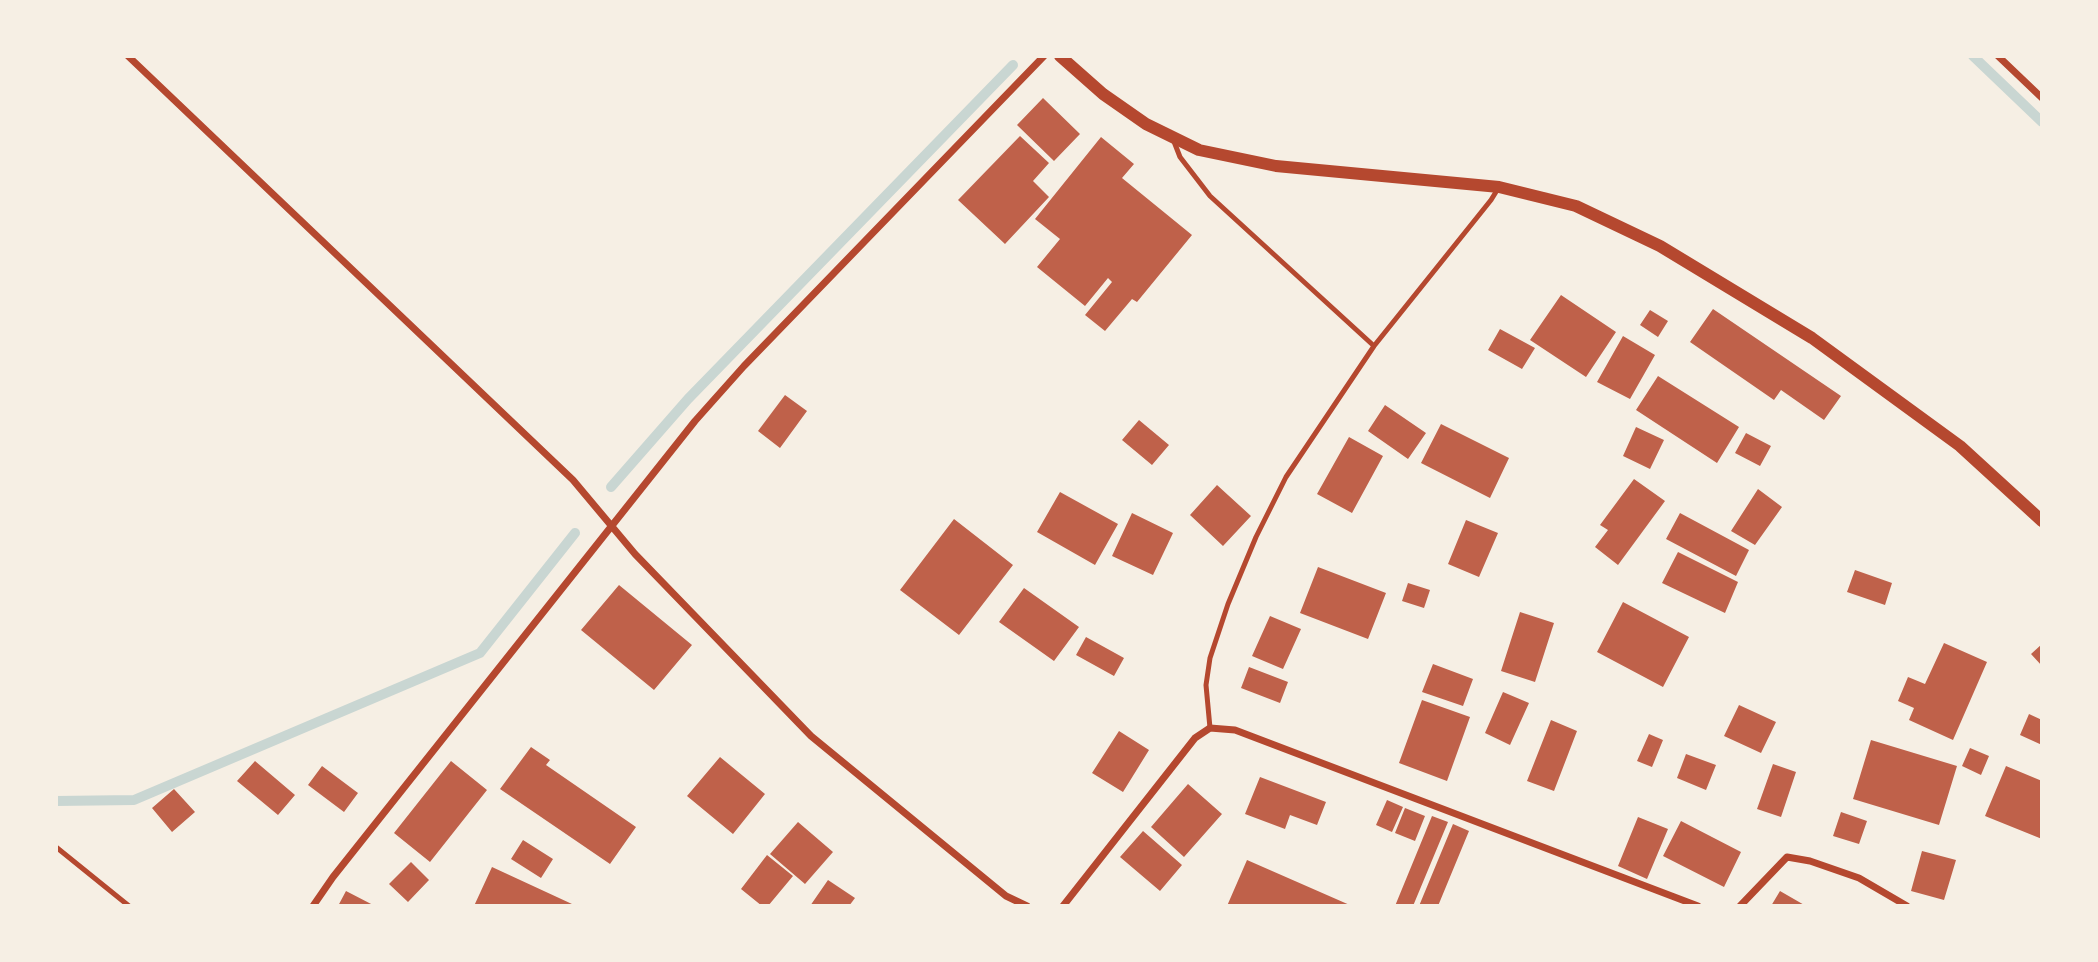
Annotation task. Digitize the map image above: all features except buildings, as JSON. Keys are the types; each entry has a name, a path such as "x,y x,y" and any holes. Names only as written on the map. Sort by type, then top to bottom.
{"street":[{"path":"128,56 572,480 635,554 811,736 1006,896 1027,906"},
{"path":"313,906 333,877 695,421 1044,56"},
{"path":"1060,56 1103,94 1146,124 1199,150 1276,166 1499,187 1576,206 1660,246 1812,338 1960,446 2042,521"},
{"path":"1998,56 2042,98"},
{"path":"1063,906 1195,738 1210,728 1235,730 1698,906"},
{"path":"1740,906 1787,857 1810,861 1859,878 1907,906"}],"lane":[{"path":"1173,138 1180,157 1210,196 1374,346"},
{"path":"1210,728 1206,685 1210,658 1228,604 1256,537 1286,477 1374,346 1499,187"},
{"path":"56,847 129,906"}],"waterway":[{"path":"1973,56 2042,122"},
{"path":"611,487 688,399 1013,65"},
{"path":"56,801 134,800 480,653 575,533"}]}
